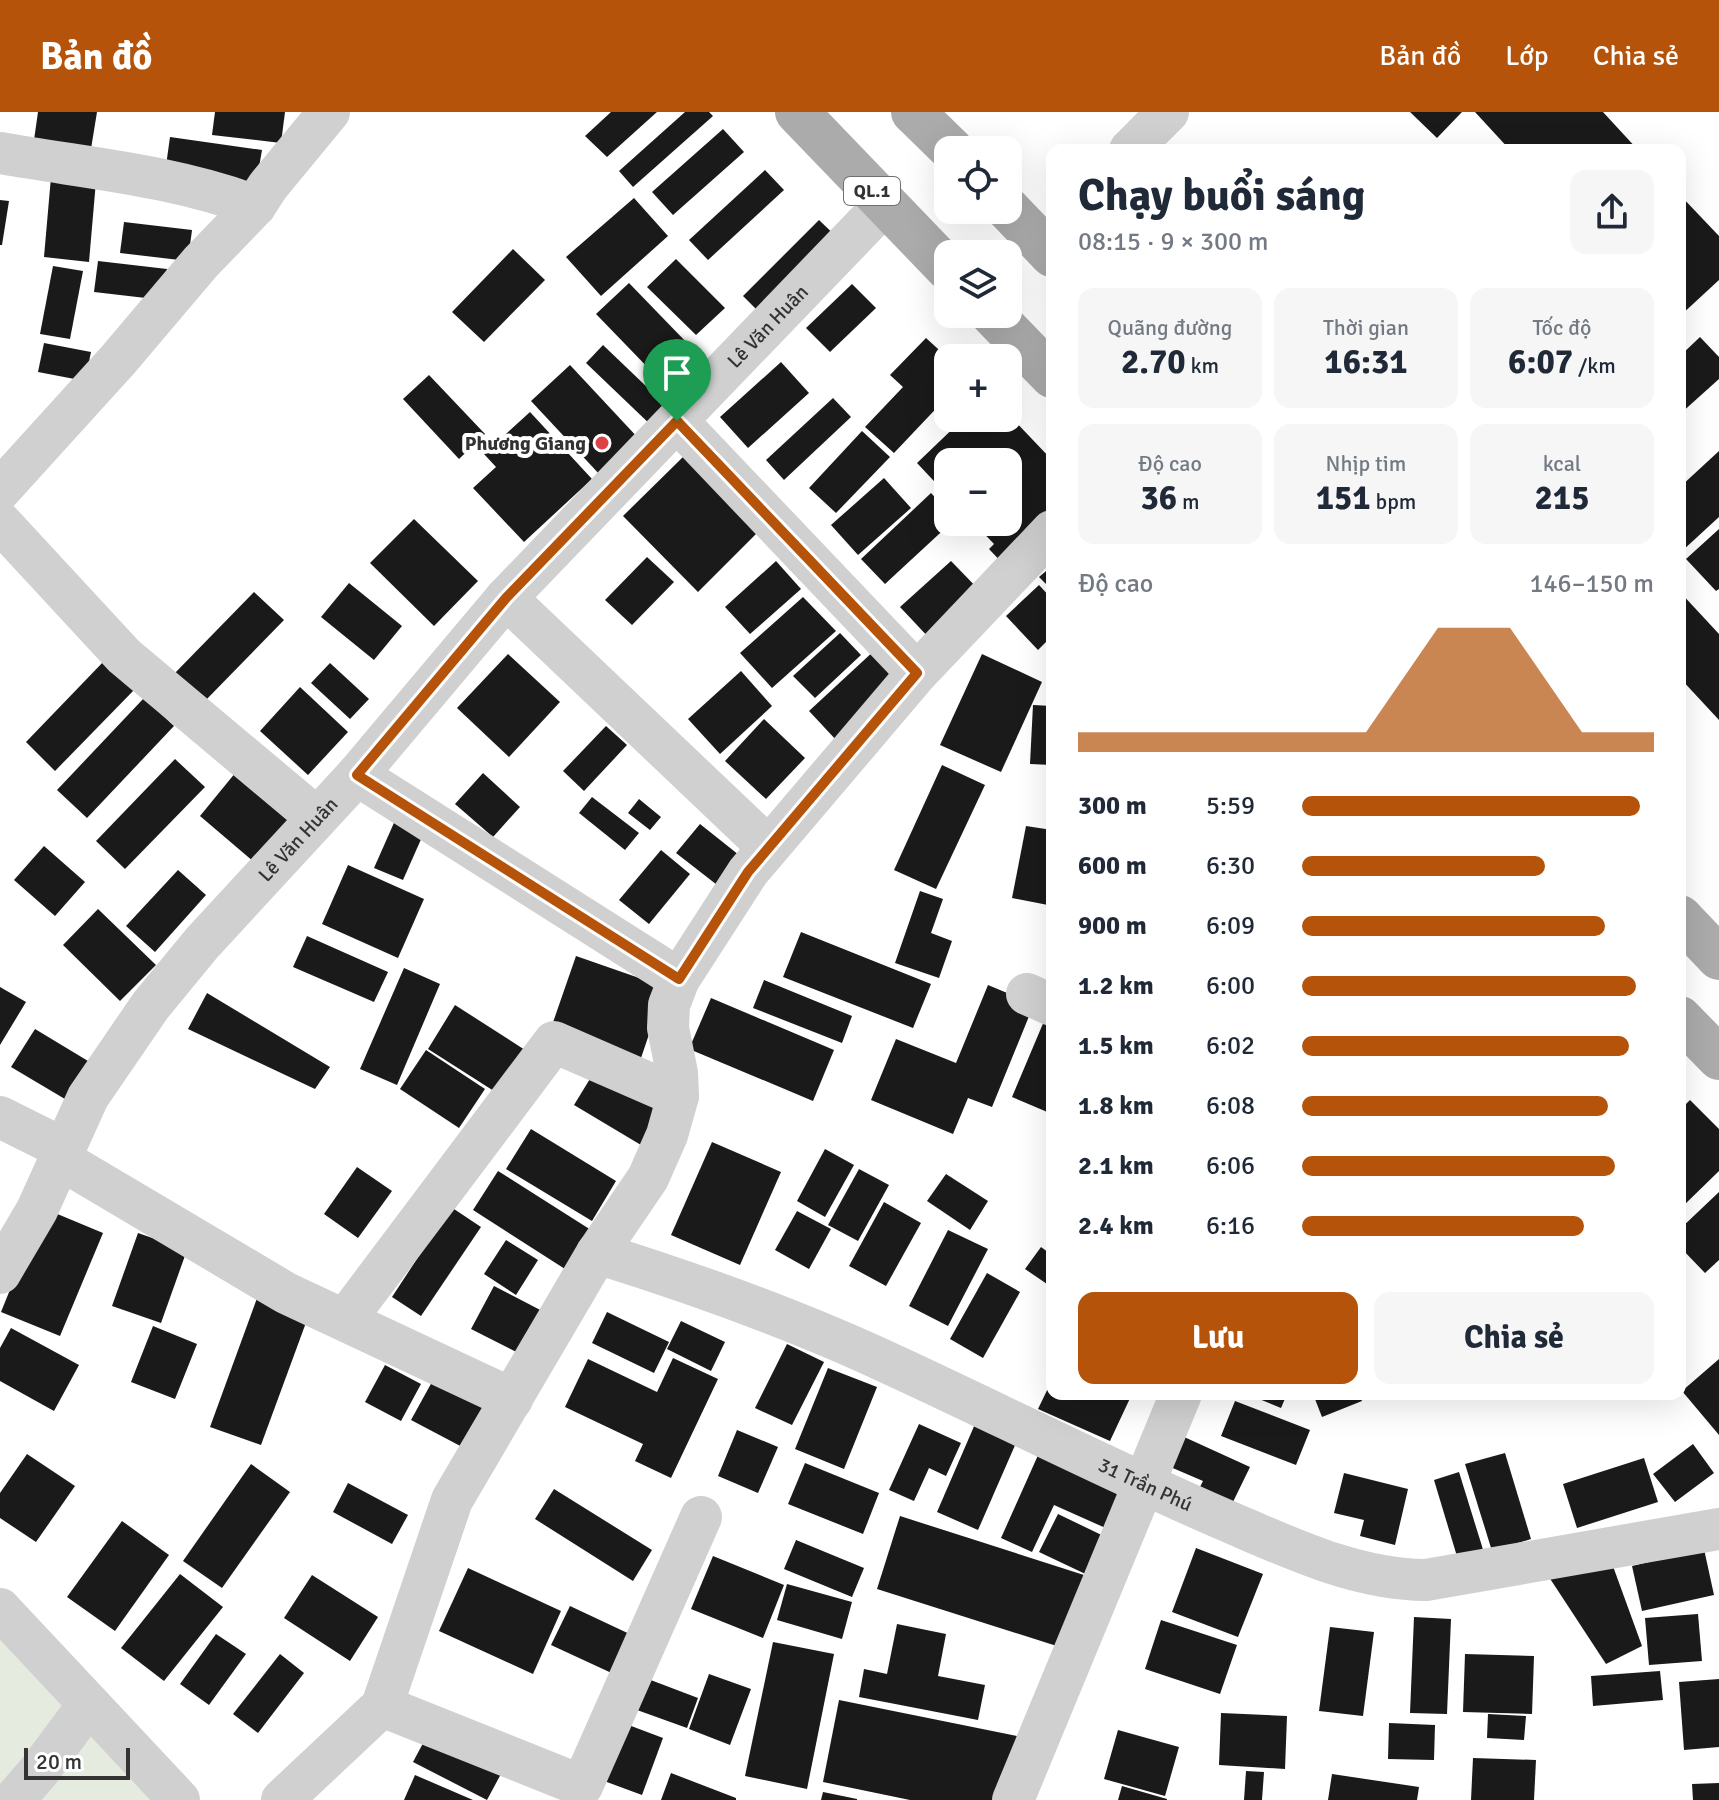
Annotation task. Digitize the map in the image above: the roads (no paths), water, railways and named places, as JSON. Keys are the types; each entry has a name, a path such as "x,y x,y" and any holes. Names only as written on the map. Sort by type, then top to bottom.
{"main road":[{"name":"QL.1","path":"797,112 934,255"},
{"path":"916,113 938,136"},
{"path":"1022,221 1046,240"},
{"path":"1006,328 1046,370"},
{"path":"1686,923 1719,958"},
{"path":"1686,1024 1719,1058"}],"street":[{"path":"0,490 118,360 201,262 255,206 329,112"},
{"path":"1136,144 1168,112"},
{"path":"0,153 176,183 220,193 255,206"},
{"name":"Lê Văn Huân","path":"0,1273 37,1210 88,1097 151,1005 202,943 357,775 506,598 885,204"},
{"path":"677,421 917,673"},
{"path":"7,529 124,656 317,818"},
{"path":"282,1800 382,1706 452,1500 597,1253 648,1178 667,1135 678,1096 668,1028 669,1005 679,979 748,872 768,847 917,673 1046,537"},
{"path":"506,598 768,847"},
{"path":"357,775 679,979"},
{"path":"345,1320 554,1042 678,1096"},
{"path":"0,1117 286,1293 512,1399"},
{"name":"31 Trần Phú","path":"597,1253 711,1289 868,1353 1142,1484 1303,1553 1400,1580 1426,1580 1718,1537"},
{"path":"1013,1800 1178,1400"},
{"path":"382,1706 582,1786 701,1517"},
{"path":"0,1609 179,1800"},
{"path":"14,1800 89,1704"}],"place":[{"name":"Phương Giang","path":"602,443"}]}
